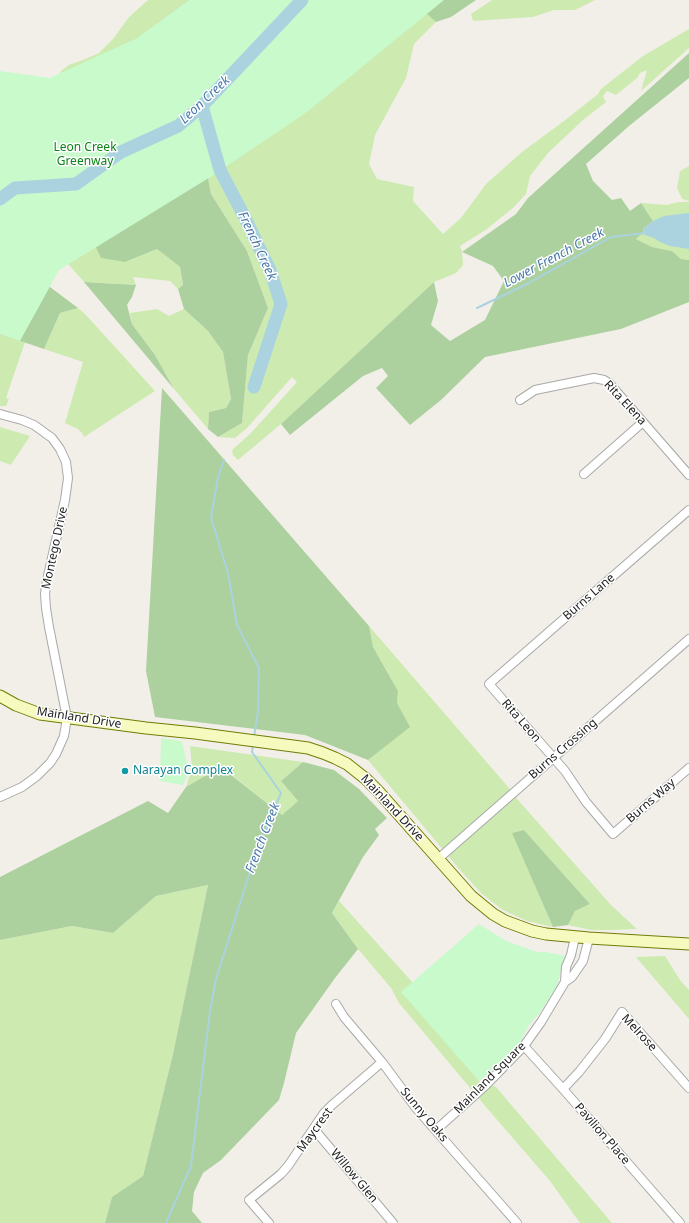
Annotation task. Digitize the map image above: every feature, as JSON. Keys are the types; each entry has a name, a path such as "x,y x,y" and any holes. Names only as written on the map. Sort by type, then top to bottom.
{"main road":[{"name":"Mainland Drive","path":"0,696 16,705 40,714 308,748 335,758 358,772 378,791 481,906 518,927 546,934 575,937 689,944"}],"street":[{"name":"Rita Elena","path":"520,400 535,390 600,378 610,384 689,475"},
{"name":"Montego Drive","path":"0,414 34,425 52,438 60,449 66,462 68,478 67,489 46,580 45,594 49,627 67,718"},
{"path":"584,474 643,422"},
{"name":"Burns Lane","path":"489,684 689,510"},
{"name":"Burns Crossing","path":"438,859 689,639"},
{"name":"Rita Leon","path":"489,684 565,771 586,802 613,834"},
{"path":"0,797 30,782 50,763 64,736 67,718"},
{"name":"Burns Way","path":"613,834 689,768"},
{"name":"Mainland Square","path":"565,982 566,967 571,955 575,937"},
{"name":"Mainland Square","path":"436,1130 487,1084 524,1046 541,1022 565,982 572,977 582,961 589,938"},
{"name":"Sunny Oaks","path":"336,1004 349,1023 382,1062 408,1099 517,1223"},
{"name":"Melrose","path":"563,1088 579,1072 601,1044 622,1012 689,1088"},
{"name":"Pavilion Place","path":"524,1046 563,1088 680,1223"},
{"name":"Maycrest","path":"269,1223 250,1200 281,1174 288,1166 324,1113 382,1062"},
{"name":"Willow Glen","path":"314,1129 393,1223"}],"green space":[{"path":"148,0 189,0 137,38 50,89 21,93 0,83 0,74 5,80 10,82 18,81 25,85 54,81 58,78 61,71 69,65 99,53 113,39 129,17"},
{"path":"189,0 201,140 211,194 247,251 268,308 248,355 242,423 218,437 208,429 209,412 226,408 231,399 223,352 208,331 184,309 178,289 183,285 180,267 157,249 125,262 101,258 88,230 0,83 21,93 137,38"},
{"name":"Leon Creek Greenway","path":"189,0 444,0 307,112 212,176 59,270 20,341 0,334 0,71 50,78 137,38"},
{"path":"423,0 476,0 451,17 436,22 420,8"},
{"path":"492,0 595,0 575,10 554,10 533,17 473,21 471,14"},
{"path":"420,8 436,22 414,44 406,78 375,135 369,164 377,179 414,187 413,201 443,234 461,218 486,184 522,152 564,121 598,94 601,89 643,56 689,29 689,48 641,91 647,70 640,73 637,78 616,95 607,91 603,96 606,102 583,120 548,153 530,176 526,194 514,207 487,229 460,246 463,265 456,273 434,282 281,424 238,460 233,455 232,450 250,434 297,382 292,377 247,428 235,438 218,437 242,423 248,355 268,308 247,251 211,194 201,140"},
{"path":"689,53 689,78 629,126 586,164 593,181 612,200 621,198 630,211 641,203 653,221 644,228 643,232 636,239 652,247 672,251 681,259 689,260 689,302 621,329 485,357 441,400 410,425 376,388 388,376 382,368 363,376 290,435 281,424 434,282 438,301 431,325 450,341 485,320 504,281 493,266 462,252 516,214 528,198"},
{"path":"689,166 689,201 682,199 677,188 680,171"},
{"path":"2,189 125,262 157,249 180,267 183,286 178,289 170,281 133,277 136,285 84,282"},
{"path":"679,202 689,202 689,260 681,259 672,251 652,247 636,239 653,221 641,203 667,205"},
{"path":"31,275 78,308 60,313 44,349 0,334"},
{"path":"84,282 136,285 132,297 127,305 132,324 155,355 174,389"},
{"path":"78,308 155,391 84,437 78,429 65,423 83,362 44,349 60,313"},
{"path":"157,309 169,316 184,309 208,331 223,352 231,399 226,408 209,412 208,429 174,389 155,355 132,324 130,313"},
{"path":"0,334 25,342 6,398 9,399 6,406 0,406"},
{"path":"162,388 369,626 373,647 398,691 397,703 410,727 368,760 305,735 155,717 146,671"},
{"path":"0,427 30,436 11,465 0,461"},
{"path":"369,626 518,800 611,905 637,929 591,930 568,925 575,911 590,904 524,830 513,833 553,927 527,921 503,910 482,894 460,870 368,760 409,727 397,703 398,691 373,647"},
{"path":"161,738 182,741 187,763 187,776 183,785 160,781"},
{"path":"190,746 303,762 281,781 298,801 282,815 222,767 186,787 192,769"},
{"path":"303,762 334,770 359,789 387,818 375,829 379,835 363,857 332,913 358,949 335,978 296,1033 279,1100 221,1160 203,1173 194,1192 192,1211 202,1223 105,1223 112,1197 143,1176 173,1054 208,885 156,896 113,933 72,926 0,940 0,877 148,801 168,813 186,787 221,767 282,815 298,801 281,781"},
{"path":"524,830 590,904 575,911 568,925 553,927 512,833"},
{"path":"208,885 173,1054 143,1176 112,1197 105,1223 0,1223 0,940 72,926 113,933 156,896"},
{"path":"339,901 414,984 479,1081 496,1087 612,1223 580,1223 550,1181 399,1003 391,988 358,949 332,913"},
{"path":"479,924 506,941 537,952 546,952 565,956 557,986 540,1012 529,1025 519,1044 498,1066 479,1081 401,992"},
{"path":"665,956 680,980 689,990 689,1019 636,957"}],"water":[{"path":"689,213 689,249 670,246 645,235 643,232 644,228 653,221 664,216"}],"waterway":[{"name":"Leon Creek","path":"0,199 15,188 76,184 121,152 178,126 202,106 302,0"},
{"name":"French Creek","path":"202,106 220,170 270,270 281,304 254,387"},
{"name":"Lower French Creek","path":"477,308 527,284 611,237 646,233"},
{"name":"French Creek","path":"224,460 218,477 211,518 228,573 237,625 259,668 258,712 254,737"},
{"name":"French Creek","path":"166,1223 191,1166 210,1011 216,979 257,850 281,793 252,752 253,745"}],"place":[{"name":"Narayan Complex","path":"125,771"}]}
